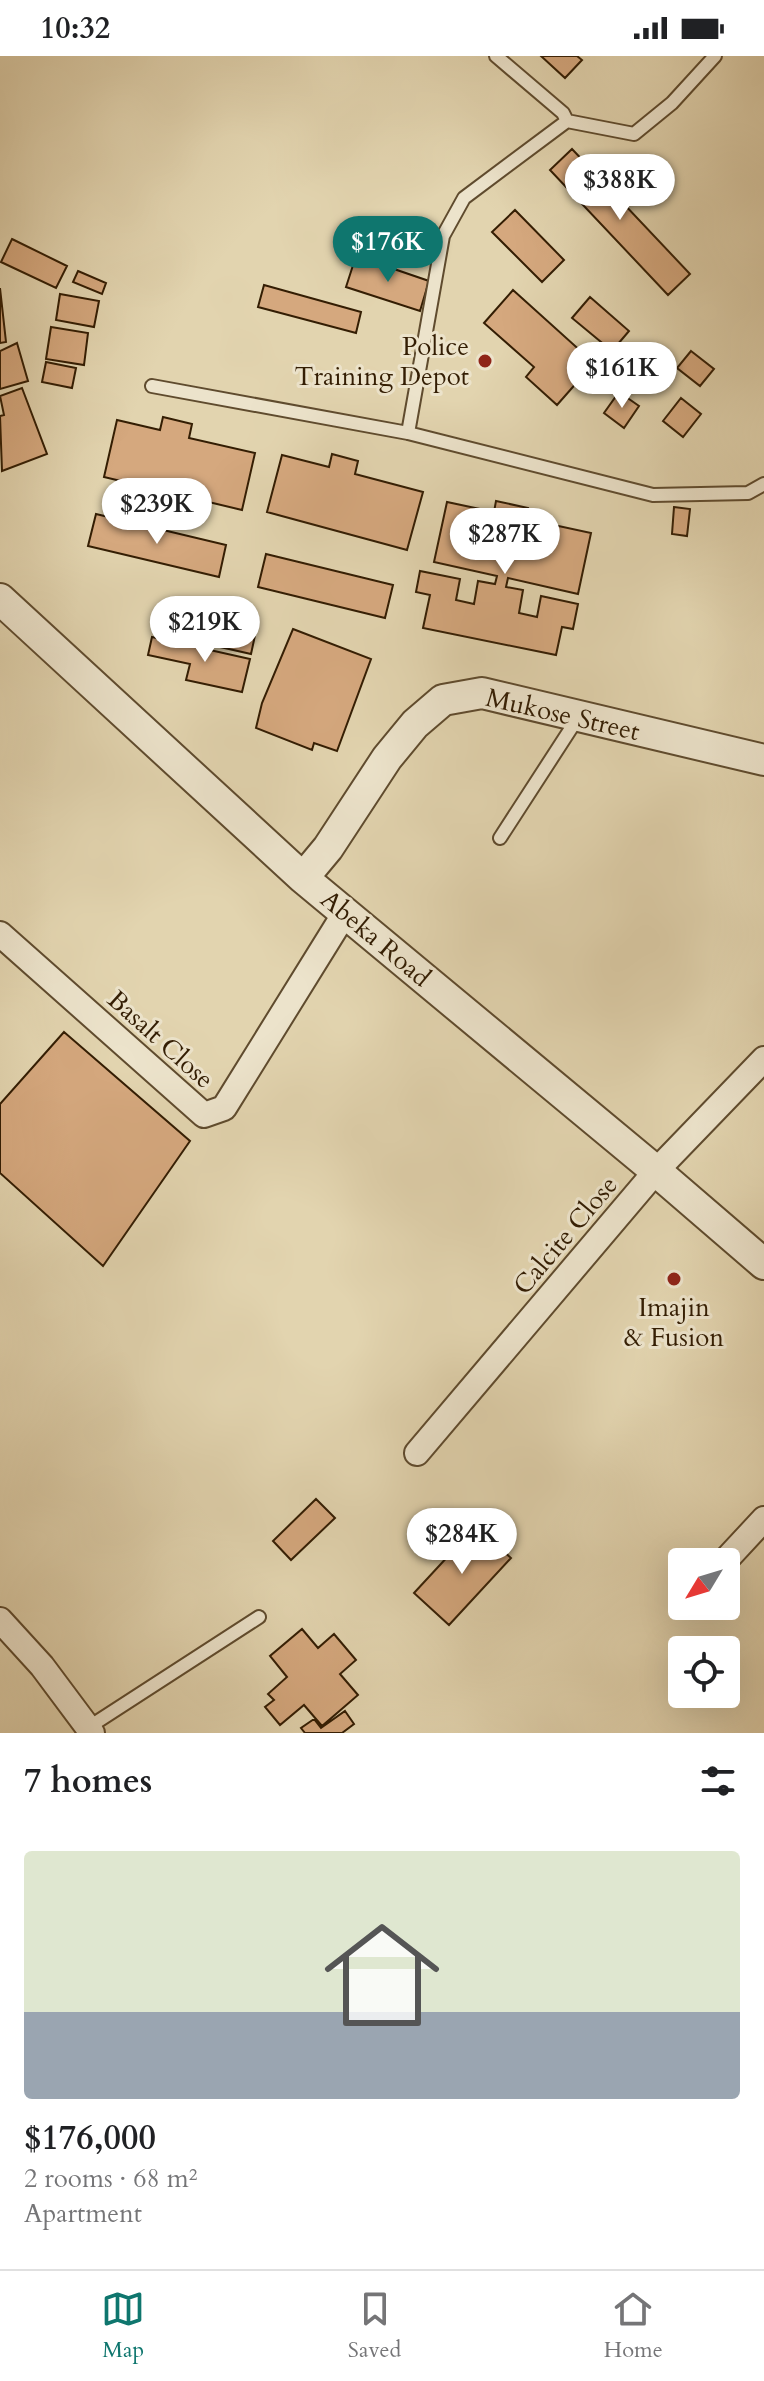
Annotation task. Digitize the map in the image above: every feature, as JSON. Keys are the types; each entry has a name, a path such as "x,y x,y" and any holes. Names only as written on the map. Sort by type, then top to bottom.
{"street":[{"name":"Abeka Road","path":"0,599 303,878 764,1264"},
{"name":"Mukose Street","path":"303,878 328,848 387,758 415,724 443,700 482,693 764,760"},
{"name":"Basalt Close","path":"0,934 204,1115 224,1108 345,913"},
{"name":"Calcite Close","path":"417,1453 656,1171 764,1059"},
{"path":"737,1548 764,1519"},
{"path":"0,1620 42,1666 91,1730"}],"lane":[{"path":"496,56 563,113 567,121"},
{"path":"408,433 443,236 464,198 567,121 634,134 672,103 715,56"},
{"path":"152,386 408,433 653,495 748,493 764,484"},
{"path":"500,838 579,716"},
{"path":"91,1730 259,1617"}],"building":[{"path":"541,56 577,56 582,60 565,78"},
{"path":"572,149 690,274 668,295 550,170"},
{"path":"515,210 564,260 542,282 492,232"},
{"path":"12,239 67,266 56,288 1,262"},
{"path":"356,256 429,281 420,311 346,287"},
{"path":"78,271 106,283 102,294 73,282"},
{"path":"264,285 361,312 356,333 258,307"},
{"path":"0,288 6,342 0,343"},
{"path":"513,290 594,363 557,405 526,377 534,367 484,323"},
{"path":"60,294 99,301 94,327 56,320"},
{"path":"590,297 629,331 612,351 572,318"},
{"path":"51,327 88,333 84,365 46,359"},
{"path":"17,343 28,381 0,389 0,351"},
{"path":"691,351 714,369 700,386 677,368"},
{"path":"46,362 76,368 72,388 42,382"},
{"path":"22,388 47,454 2,471 0,416 4,415 0,396"},
{"path":"619,392 639,406 624,428 604,413"},
{"path":"681,398 701,414 683,437 663,421"},
{"path":"163,417 192,424 189,438 255,453 242,510 104,477 117,420 160,430"},
{"path":"332,454 358,461 355,474 423,492 407,550 267,512 282,455 329,467"},
{"path":"496,501 528,508 526,519 591,533 578,594 508,578 506,587 523,590 519,613 537,617 541,596 578,604 573,629 562,627 556,655 423,628 430,595 416,592 420,571 460,579 456,600 474,604 478,581 495,584 497,576 434,562 447,502 494,512"},
{"path":"674,507 690,509 687,536 672,534"},
{"path":"96,514 226,545 219,577 88,546"},
{"path":"266,554 393,585 385,618 258,587"},
{"path":"160,604 257,626 251,654 154,632"},
{"path":"293,629 371,659 337,751 314,743 312,750 256,728 262,703"},
{"path":"152,637 250,659 242,692 186,680 190,664 148,655"},
{"path":"64,1032 190,1141 103,1266 0,1173 0,1104"},
{"path":"316,1499 335,1518 291,1560 273,1541"},
{"path":"476,1526 511,1558 449,1625 414,1593"},
{"path":"302,1629 318,1648 334,1634 356,1660 340,1674 358,1695 322,1726 304,1705 280,1725 265,1707 274,1700 268,1694 287,1677 270,1656"},
{"path":"345,1711 354,1724 342,1733 305,1733 301,1728 314,1719 321,1728"}],"place":[{"name":"Police Training Depot","path":"485,361"},
{"name":"Imajin & Fusion","path":"674,1279"}]}
